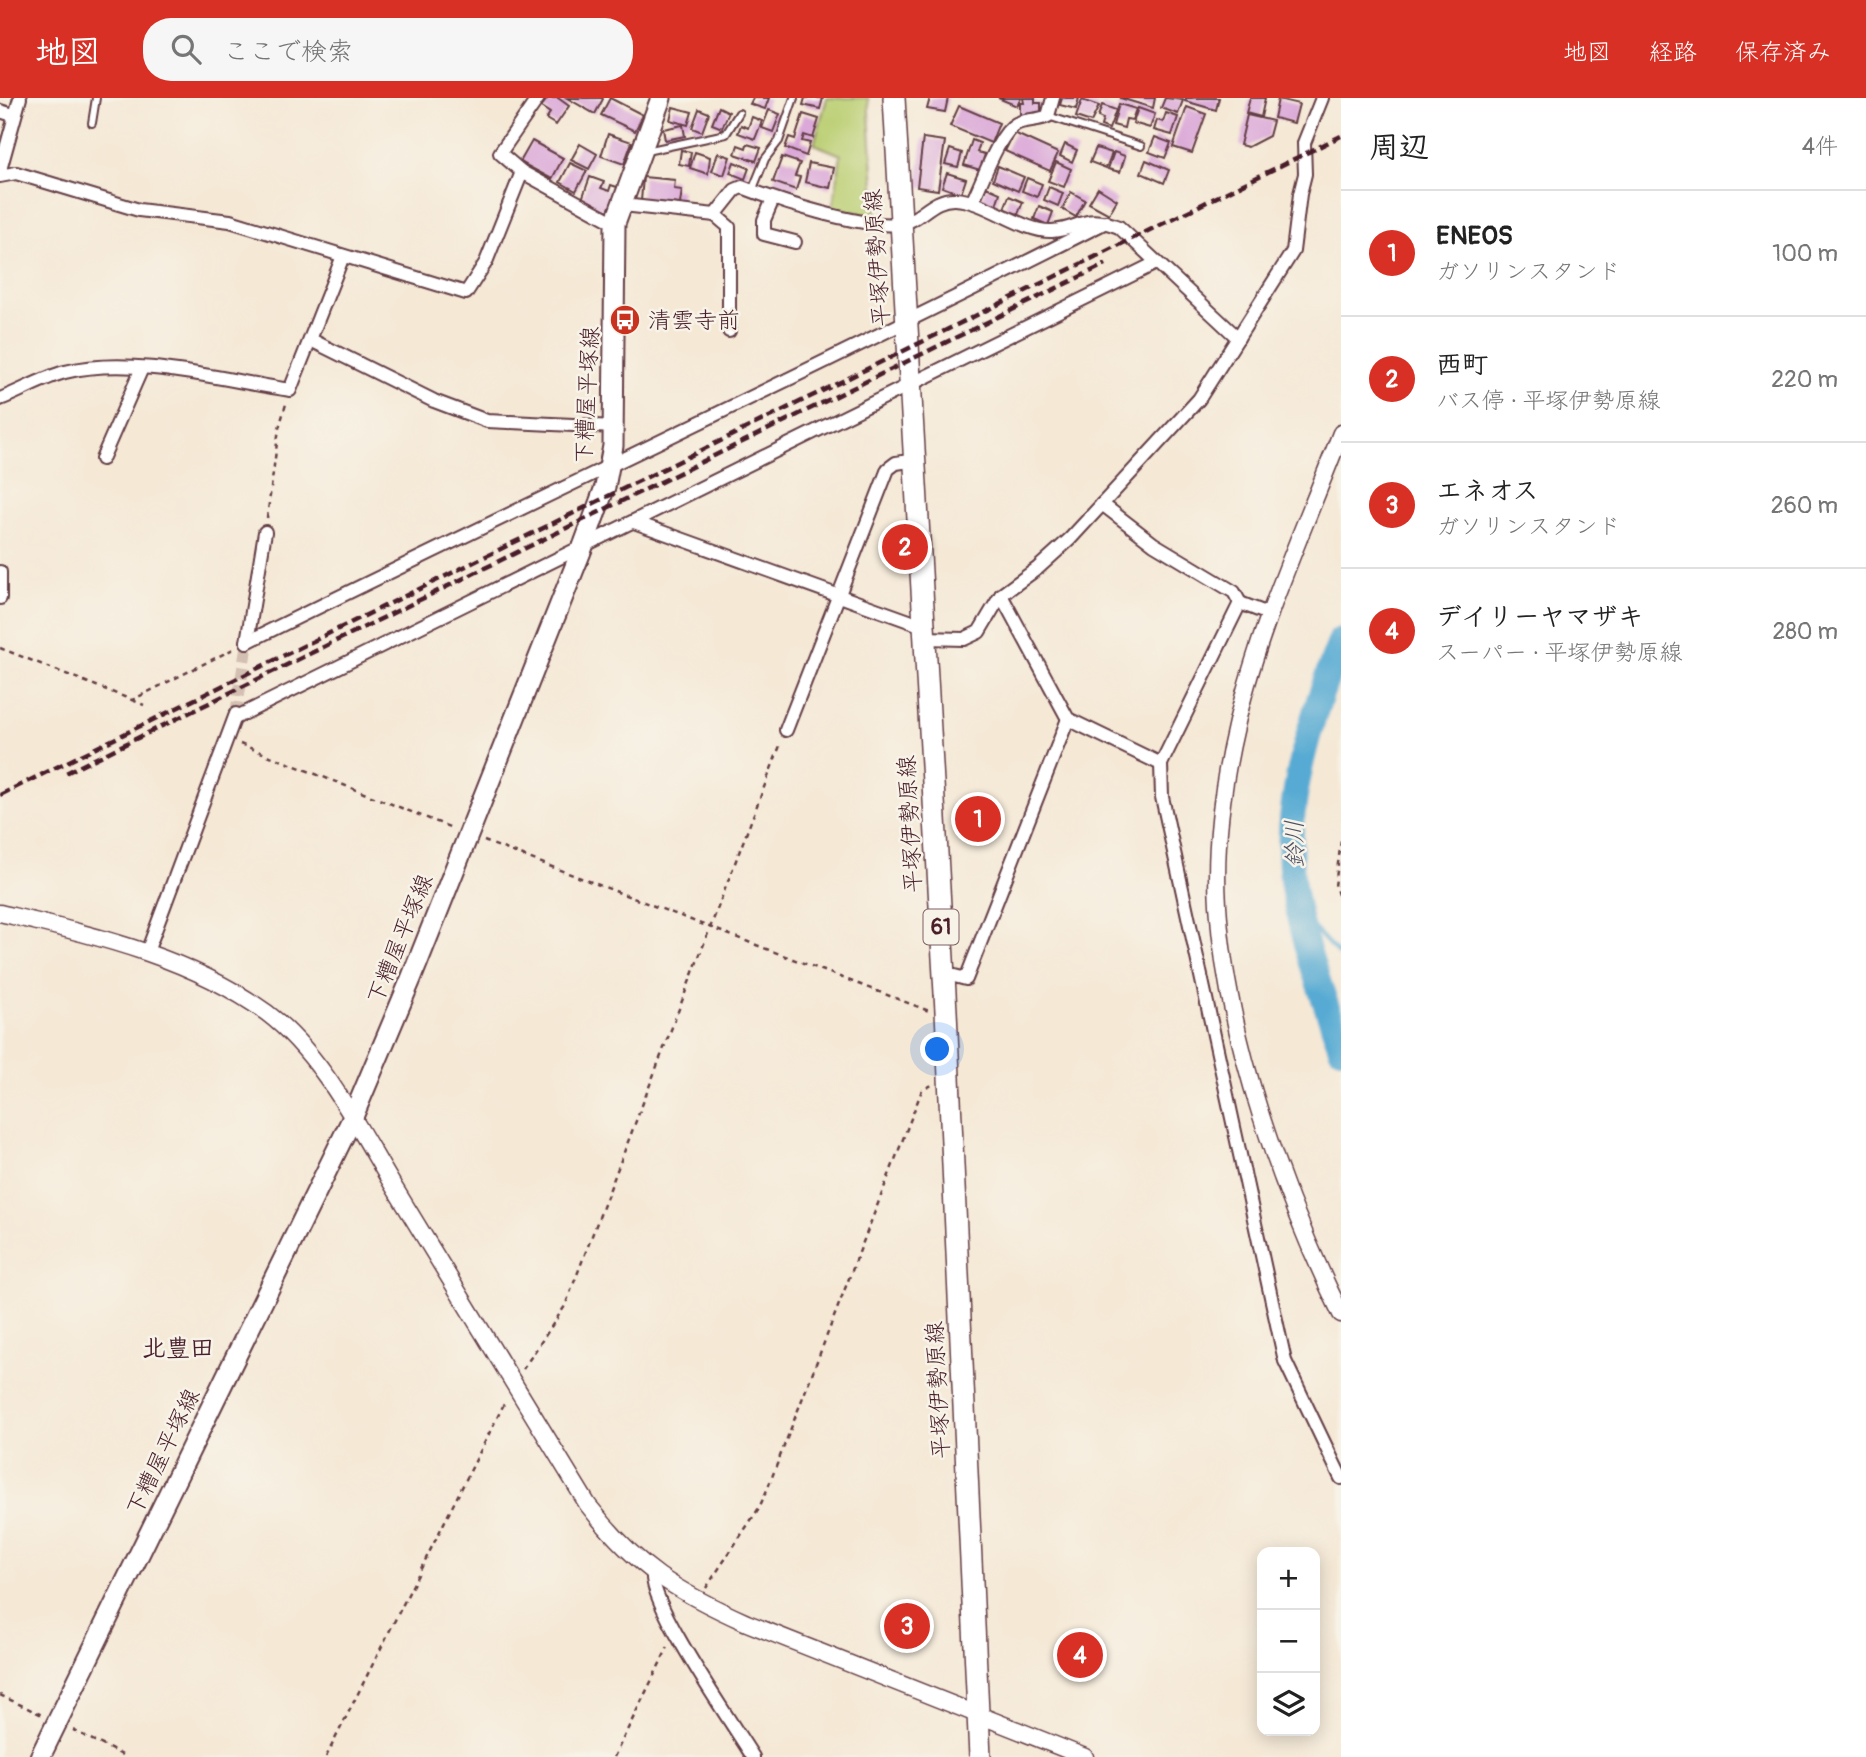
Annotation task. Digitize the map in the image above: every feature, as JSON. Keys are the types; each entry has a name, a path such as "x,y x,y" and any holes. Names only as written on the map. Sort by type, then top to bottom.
{"main road":[{"name":"下糟屋平塚線","path":"40,1757 352,1119 583,544 611,466 615,427 619,214 661,98"},
{"name":"平塚伊勢原線","path":"894,98 950,1085 980,1757"}],"street":[{"path":"0,170 13,115 20,98"},
{"path":"538,98 500,153 522,172 619,214 715,215 729,227 729,331"},
{"path":"972,202 1006,132 1018,122 1037,121 1048,116 1053,98"},
{"path":"634,522 838,596 924,632 964,639 979,632 1001,594 1038,568 1102,504 1199,399 1293,251 1300,194 1306,174 1304,143 1322,98"},
{"path":"0,111 13,115"},
{"path":"0,176 16,173 139,210 230,222 466,293 486,262 522,172"},
{"path":"715,215 735,190 742,187 773,199 881,224 901,224 936,202 955,199 972,202 1051,232 1089,219 1107,222 1118,227 1238,338"},
{"path":"773,199 764,220 764,234 795,242"},
{"path":"247,642 907,323 1107,222"},
{"path":"0,399 64,372 96,368 142,368 290,390 343,256"},
{"path":"147,953 235,716 437,620 583,544 634,522 1156,263"},
{"path":"311,340 434,401 487,421 615,427"},
{"path":"102,459 142,368"},
{"path":"1341,433 1271,615 1237,720 1225,777 1218,842 1218,904 1223,951 1243,1048 1274,1155 1341,1314"},
{"path":"786,730 888,469 896,463 916,460"},
{"path":"1102,504 1154,544 1234,592 1240,603 1271,615"},
{"path":"247,642 265,532"},
{"path":"0,572 0,598"},
{"path":"1001,594 1068,719 1161,764"},
{"path":"1240,603 1161,764 1162,797 1285,1361 1341,1478"},
{"path":"943,973 967,979 1068,719"},
{"path":"0,913 147,953 208,977 269,1014 300,1044 352,1119 588,1505 613,1537 653,1574 697,1601 1085,1757"},
{"path":"653,1574 652,1584 677,1632 753,1757"}],"lane":[{"path":"92,123 96,98"},
{"path":"752,191 765,159 779,141 794,98"},
{"path":"642,152 726,134 739,113"},
{"path":"1048,116 1141,146"}],"path":[{"path":"265,532 279,428 290,390"},
{"path":"132,700 247,642"},
{"path":"0,648 144,705"},
{"path":"326,1757 514,1383 565,1306 712,929 786,730"},
{"path":"227,739 468,835 929,1012 946,1011"},
{"path":"1341,841 1335,886 1341,903"},
{"path":"697,1601 763,1499 922,1090 930,1085 950,1085"},
{"path":"614,1757 677,1632"}],"green space":[{"path":"827,98 868,98 876,217 833,207 841,155 814,144"}],"building":[{"path":"548,98 558,98 569,106 556,125 546,119 550,113 541,107"},
{"path":"567,98 602,98 603,99 595,114"},
{"path":"610,98 643,115 635,131 601,115"},
{"path":"753,98 769,98 765,109 750,104"},
{"path":"805,98 823,98 820,109 803,105"},
{"path":"930,98 948,98 945,112 927,109"},
{"path":"998,98 1021,98 1017,106"},
{"path":"1023,98 1035,98 1035,103 1041,103 1041,113 1020,115"},
{"path":"1062,98 1079,98 1076,109 1060,105"},
{"path":"1120,98 1155,98 1153,108"},
{"path":"1165,98 1183,100 1178,114 1161,108"},
{"path":"1186,98 1219,98 1216,110 1185,101"},
{"path":"1250,98 1265,98 1261,117 1246,113"},
{"path":"1278,99 1299,104 1294,123 1274,118"},
{"path":"1082,100 1099,106 1091,122 1076,117"},
{"path":"1119,104 1136,109 1132,120 1126,119 1124,128 1113,125"},
{"path":"1102,105 1116,110 1109,129 1101,126 1103,119 1098,117"},
{"path":"959,106 999,123 991,143 950,126"},
{"path":"673,107 692,112 688,125 670,120"},
{"path":"719,107 729,112 722,128 712,124"},
{"path":"1187,107 1206,114 1192,153 1173,147"},
{"path":"1138,108 1155,114 1150,128 1133,123"},
{"path":"699,109 709,113 702,132 692,128"},
{"path":"769,110 780,114 773,132 762,128"},
{"path":"1166,113 1178,117 1172,135 1154,130 1157,120 1163,122"},
{"path":"803,114 819,119 813,138 804,135 802,141 810,143 806,156 785,148 789,137 795,139"},
{"path":"1247,115 1273,121 1269,136 1248,147 1240,145"},
{"path":"752,117 762,121 755,139 738,133 741,125 748,128"},
{"path":"683,125 685,136 665,140 663,129"},
{"path":"1014,133 1058,153 1050,171 1005,151"},
{"path":"608,134 632,142 624,164 601,156"},
{"path":"1155,137 1171,143 1165,158 1149,152"},
{"path":"923,138 945,141 938,190 917,187"},
{"path":"972,140 980,143 977,152 985,154 980,170 964,165"},
{"path":"532,141 563,158 552,179 520,162"},
{"path":"580,144 597,154 589,169 571,160"},
{"path":"747,144 761,148 756,161 735,154 738,145 746,148"},
{"path":"1065,144 1077,150 1072,162 1060,156"},
{"path":"1096,148 1112,153 1106,168 1090,162"},
{"path":"950,149 962,153 958,167 945,164"},
{"path":"681,150 691,152 689,166 679,164"},
{"path":"695,152 710,157 708,174 690,168"},
{"path":"1114,152 1125,156 1120,172 1108,169"},
{"path":"718,153 730,157 724,175 712,171"},
{"path":"782,157 800,163 795,176 800,177 796,190 773,182"},
{"path":"1146,160 1169,170 1164,183 1141,173"},
{"path":"734,162 749,168 745,179 730,173"},
{"path":"1056,162 1071,169 1064,187 1048,181"},
{"path":"570,163 587,171 576,191 560,182"},
{"path":"809,163 834,168 830,188 805,182"},
{"path":"998,166 1024,177 1018,191 993,180"},
{"path":"947,173 966,179 961,194 942,187"},
{"path":"590,177 604,182 601,188 609,191 611,185 620,188 612,212 581,202"},
{"path":"643,177 675,180 674,189 682,190 680,204 641,201"},
{"path":"1027,178 1042,184 1037,197 1022,191"},
{"path":"986,187 1000,193 996,205 981,200"},
{"path":"1049,187 1063,193 1058,206 1044,200"},
{"path":"1098,188 1117,200 1109,214 1089,203"},
{"path":"1071,192 1085,200 1076,217 1062,209"},
{"path":"1009,196 1023,202 1018,214 1004,209"},
{"path":"1039,206 1053,212 1048,225 1034,219"}],"waterway":[{"name":"鈴川","path":"1341,640 1320,696 1303,758 1296,789 1290,850 1300,922 1341,1048"},
{"path":"1299,913 1341,957"}],"tunnel":[{"path":"236,714 247,642"}],"railway":[{"path":"0,795 1341,136"},
{"path":"66,773 1106,264"}],"place":[{"name":"清雲寺前","path":"625,320"},
{"name":"西町","path":"905,547"},
{"name":"ENEOS","path":"978,819"},
{"name":"エネオス","path":"907,1626"},
{"name":"デイリーヤマザキ","path":"1080,1655"}],"district":[{"name":"北豊田","path":"178,1348"}]}
